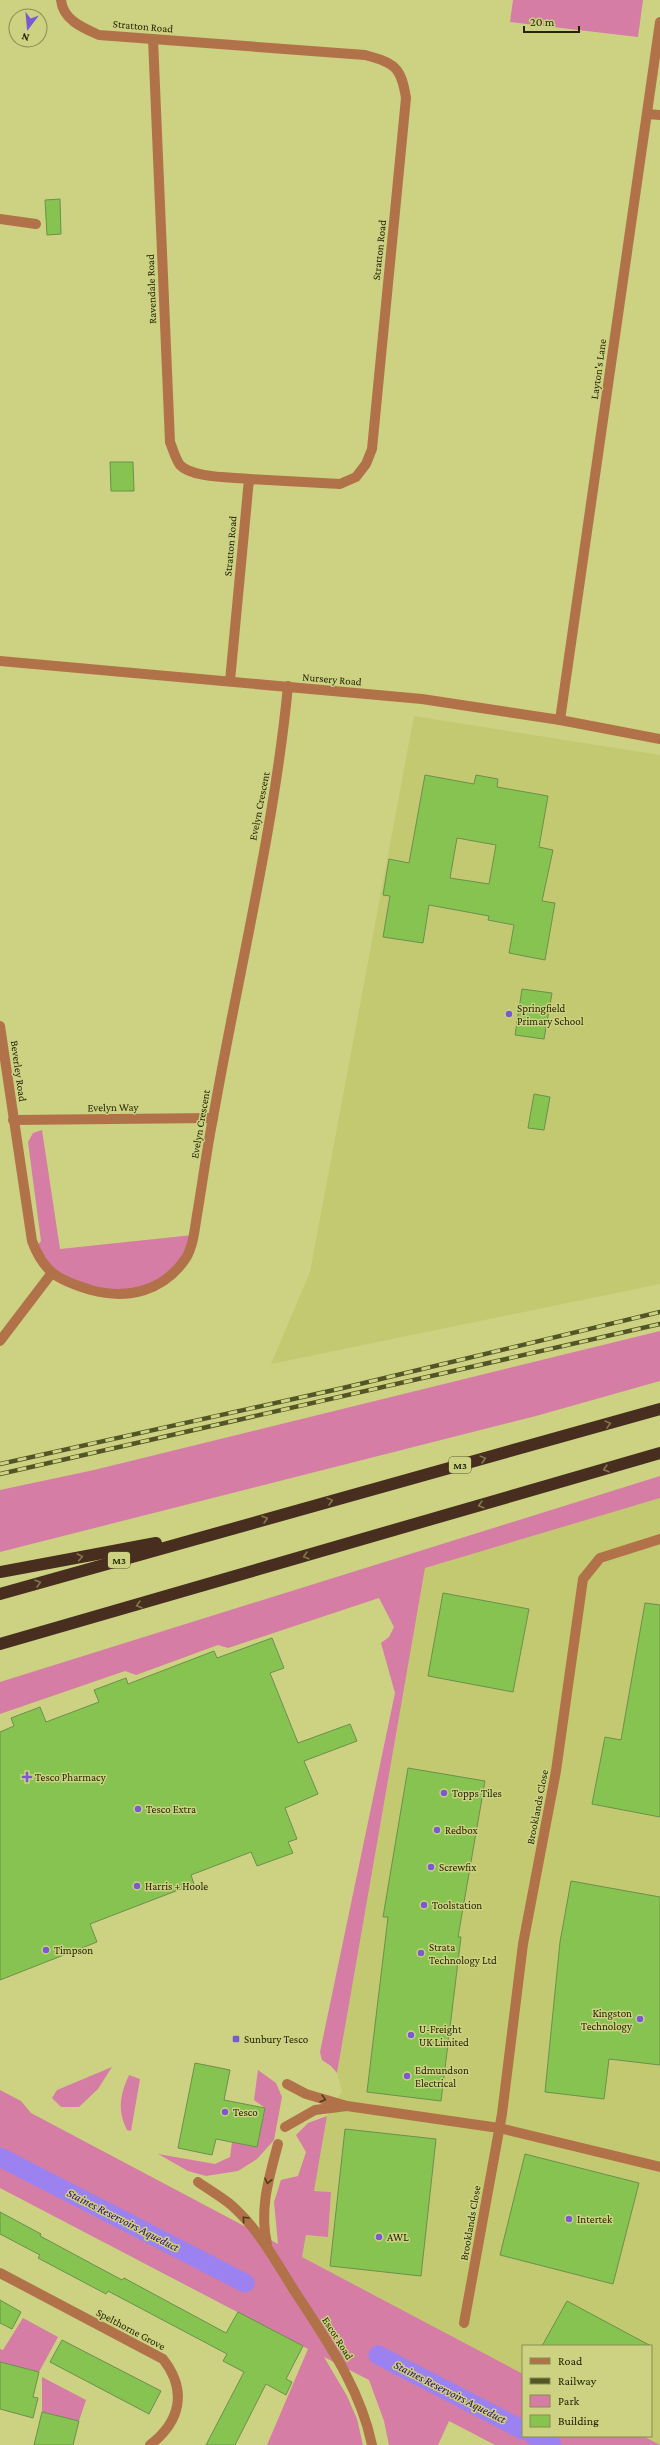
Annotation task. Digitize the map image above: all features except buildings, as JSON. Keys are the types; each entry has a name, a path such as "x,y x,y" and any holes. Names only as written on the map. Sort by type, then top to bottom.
{"highway":[{"name":"M3","path":"0,1594 660,1409"},
{"path":"0,1644 660,1453"},
{"name":"M3","path":"0,1572 238,1527"},
{"path":"0,1648 25,1638"}],"street":[{"name":"Stratton Road","path":"61,0 68,17 82,28 99,35 365,55 389,62 398,72 404,84 406,98 372,449 366,464 356,476 340,484 249,479 230,681"},
{"name":"Layton's Lane","path":"560,720 660,22"},
{"name":"Ravendale Road","path":"153,39 170,442 176,458 186,470 206,475 249,479"},
{"path":"646,114 660,115"},
{"path":"0,219 36,224"},
{"name":"Nursery Road","path":"0,661 422,699 560,720 660,739"},
{"name":"Evelyn Crescent","path":"14,1120 32,1241 38,1257 52,1274 90,1289 110,1294 132,1293 152,1288 172,1276 187,1256 193,1235 213,1118 281,754 288,686"},
{"name":"Beverley Road","path":"0,1026 14,1120"},
{"name":"Evelyn Way","path":"14,1120 213,1118"},
{"path":"0,1341 52,1274"},
{"name":"Brooklands Close","path":"464,2323 499,2128 523,1944 556,1771 583,1578 600,1558 660,1539"},
{"path":"287,2084 306,2094 347,2106 499,2128 660,2167"},
{"path":"285,2127 315,2110 347,2106"},
{"name":"Escot Road","path":"268,2250 263,2228 263,2202 278,2144"},
{"name":"Escot Road","path":"198,2182 230,2204 250,2226 268,2250 340,2362 366,2417 372,2445"},
{"name":"Spelthorne Grove","path":"0,2273 163,2359 177,2384 178,2399 175,2417 165,2434 150,2445"}],"shaded area":[{"name":"Springfield Primary School","path":"414,716 660,755 660,1284 271,1364 310,1272"},
{"path":"660,1498 660,2445 645,2437 652,2437 652,2345 522,2345 522,2373 302,2257 306,2235 328,2237 331,2192 314,2191 327,2116 342,2091 337,2073 425,1568"}],"green space":[{"path":"513,0 643,0 638,37 510,22"},
{"path":"42,1130 60,1249 193,1235 187,1256 152,1289 110,1294 51,1274 35,1248 41,1241 28,1142 33,1133"},
{"path":"660,1331 660,1381 536,1416 0,1552 0,1490 94,1470"},
{"path":"660,1476 660,1498 425,1568 337,2073 331,2066 322,2060 320,2052 395,1693 381,1643 389,1637 394,1627 379,1598 228,1648 218,1645 136,1675 125,1671 0,1714 0,1682"},
{"path":"112,2067 98,2089 79,2107 61,2107 52,2098 57,2090"},
{"path":"258,2070 276,2083 282,2097 274,2140 257,2159 238,2171 206,2176 188,2171 158,2154 215,2164 230,2157 232,2142 257,2147 265,2108 254,2100"},
{"path":"129,2075 140,2079 131,2131 127,2130 121,2109 123,2089"},
{"path":"0,2090 21,2101 31,2113 278,2244 274,2202 281,2180 298,2176 306,2152 296,2135 308,2123 327,2116 314,2191 331,2192 328,2237 306,2235 302,2257 522,2373 522,2437 645,2437 660,2445 495,2445 449,2421 438,2445 389,2445 384,2421 369,2380 324,2357 347,2396 357,2419 363,2445 267,2445 308,2349 0,2188"},
{"path":"23,2318 58,2337 39,2372 0,2362 0,2349 3,2350"},
{"path":"42,2377 86,2400 79,2421 42,2412"}],"waterway":[{"name":"Staines Reservoirs Aqueduct","path":"0,2157 245,2283"},
{"name":"Staines Reservoirs Aqueduct","path":"378,2355 522,2429"},
{"name":"Staines Reservoirs Aqueduct","path":"536,2437 552,2445"}],"railway":[{"path":"0,1464 343,1388 660,1312"},
{"path":"0,1474 660,1324"}],"place":[{"name":"Springfield Primary School","path":"509,1014"},
{"name":"Tesco Pharmacy","path":"27,1777"},
{"name":"Topps Tiles","path":"444,1793"},
{"name":"Tesco Extra","path":"138,1809"},
{"name":"Redbox","path":"437,1830"},
{"name":"Screwfix","path":"431,1867"},
{"name":"Harris + Hoole","path":"137,1886"},
{"name":"Toolstation","path":"424,1905"},
{"name":"Timpson","path":"46,1950"},
{"name":"Strata Technology Ltd","path":"421,1953"},
{"name":"Kingston Technology","path":"640,2019"},
{"name":"U-Freight UK Limited","path":"411,2035"},
{"name":"Sunbury Tesco","path":"236,2039"},
{"name":"Edmundson Electrical","path":"407,2076"},
{"name":"Tesco","path":"225,2112"},
{"name":"Intertek","path":"569,2219"},
{"name":"AWL","path":"379,2237"}]}
